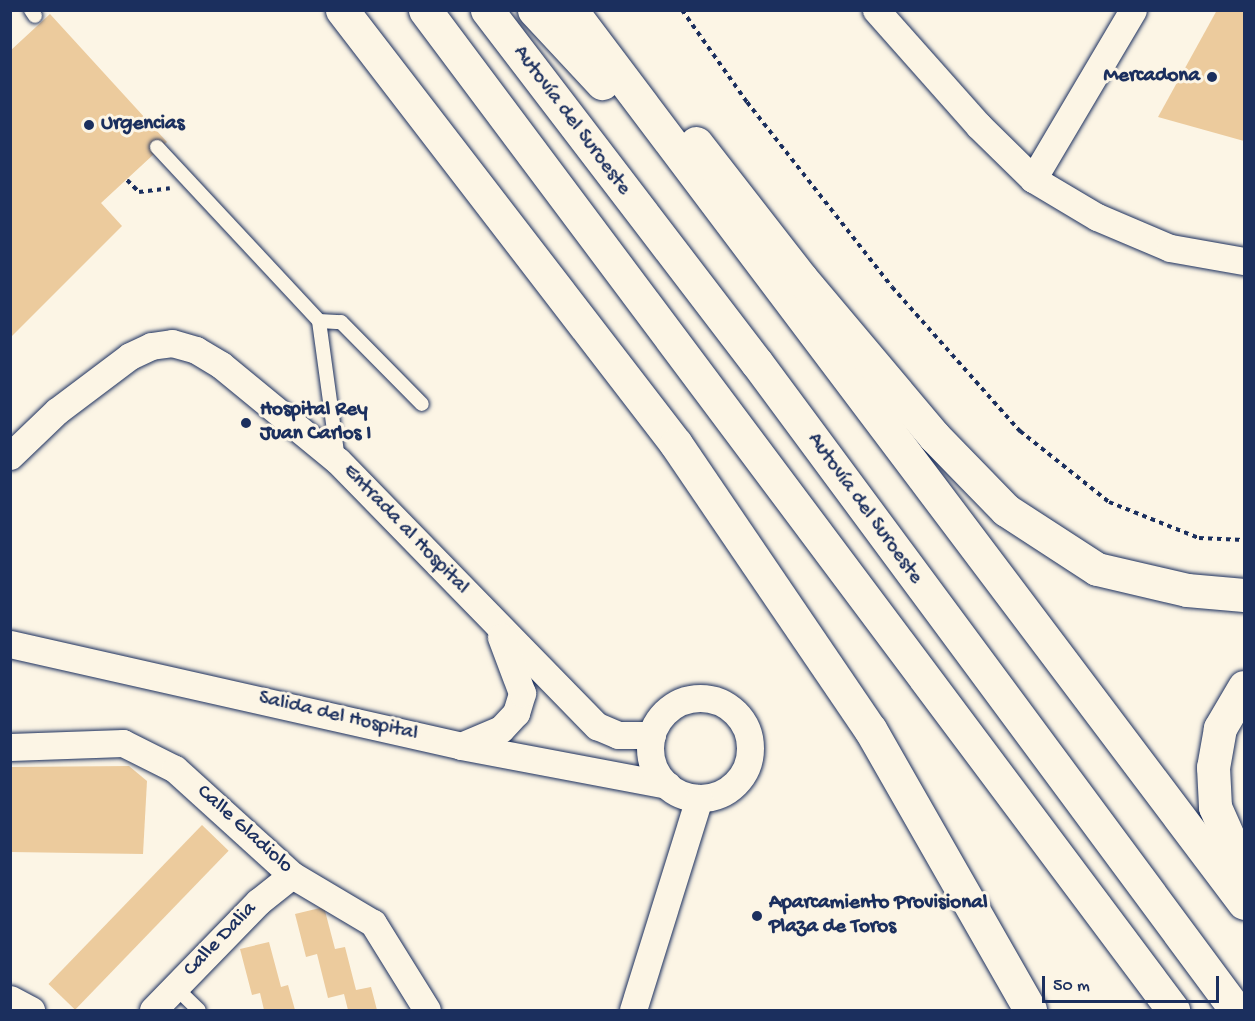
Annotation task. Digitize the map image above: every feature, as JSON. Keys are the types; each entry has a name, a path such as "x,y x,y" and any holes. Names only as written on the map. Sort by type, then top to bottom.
{"highway":[{"path":"342,10 676,444 870,729 1029,1009"},
{"path":"425,10 1173,1011"},
{"name":"Autovía del Suroeste","path":"487,10 757,363 1236,1011"},
{"path":"534,10 706,194"},
{"path":"572,10 706,194 1245,903"},
{"path":"572,10 694,141 801,278 934,436 1006,510 1097,569 1187,590 1245,595"},
{"path":"1245,687 1220,728 1213,767 1215,807 1245,872"}],"street":[{"path":"876,10 978,125 1033,179 1096,217 1170,248 1245,261"},
{"path":"1033,179 1133,10"},
{"name":"Entrada al Hospital","path":"10,456 57,411 113,367 151,346 172,343 196,350 221,364 338,461 494,622 606,732 652,735"},
{"path":"461,746 501,729 516,713 520,703 516,671 494,622"},
{"name":"Salida del Hospital","path":"10,644 461,746 667,785"},
{"path":"691,698 718,701 740,718 750,744 745,771 725,791 699,798 667,785 652,762 652,735 666,711 691,698"},
{"name":"Calle Gladiolo","path":"10,747 123,743 175,769 292,875 373,923 427,1011"},
{"path":"633,1011 699,798"},
{"name":"Calle Dalia","path":"153,1011 258,902 292,875"},
{"path":"10,999 32,1011"}],"lane":[{"path":"157,147 319,321 338,461"},
{"path":"319,321 341,322 422,404"},
{"path":"175,987 199,1011"}],"path":[{"path":"682,10 747,102 892,287 1020,431 1109,502 1199,538 1245,540"},
{"path":"127,180 139,192 174,188"}],"building":[{"name":"Mercadona","path":"1217,10 1244,10 1244,141 1158,117"},
{"path":"50,14 167,142 101,203 122,226 10,338 10,51"},
{"path":"129,766 147,781 143,854 10,852 10,767"},
{"path":"202,825 229,851 75,1010 48,984"},
{"path":"324,907 335,949 345,947 356,990 371,987 377,1010 348,1010 344,994 328,998 317,954 306,957 295,914"},
{"path":"269,942 281,987 288,985 295,1010 264,1010 260,993 252,995 240,949"}],"place":[{"name":"Mercadona","path":"1212,77"},
{"name":"Urgencias","path":"89,125"},
{"name":"Hospital Rey Juan Carlos I","path":"246,423"},
{"name":"Aparcamiento Provisional Plaza de Toros","path":"757,916"}]}
